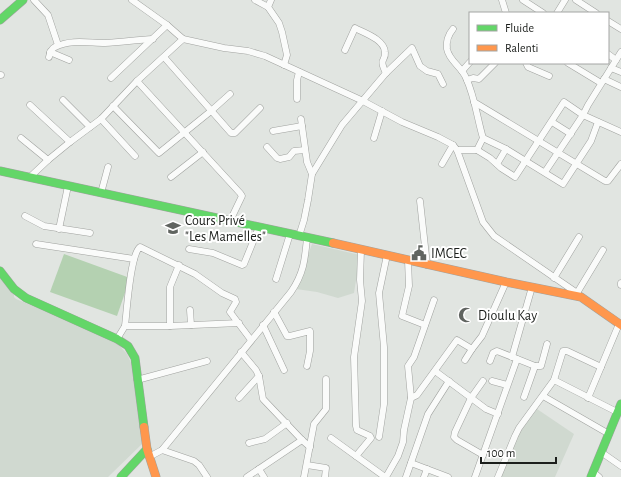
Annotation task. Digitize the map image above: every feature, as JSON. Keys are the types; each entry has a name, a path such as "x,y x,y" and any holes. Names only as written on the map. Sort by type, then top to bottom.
{"street":[{"path":"0,20 23,0"},
{"path":"34,0 48,15 58,45"},
{"path":"132,0 167,25 183,39 265,56 362,101 402,122 438,137 455,147 477,150 515,177 564,102 583,115 621,132"},
{"path":"255,0 268,7 281,27 287,55 284,65"},
{"path":"268,7 271,0"},
{"path":"502,0 506,12"},
{"path":"522,0 540,12"},
{"path":"558,12 565,0"},
{"path":"576,0 594,12"},
{"path":"609,22 621,29"},
{"path":"111,78 167,25"},
{"path":"345,50 355,28 372,36 384,49 385,56 382,64 386,73"},
{"path":"453,29 448,38 447,50 468,80 483,138 477,150"},
{"path":"69,60 50,54 52,49 58,45 80,41 110,42 152,39"},
{"path":"30,178 48,160 101,119 137,81 183,39"},
{"path":"299,236 307,207 312,174 336,132 386,73 412,48 420,66 427,71 438,74 443,84"},
{"path":"545,172 571,134 621,52"},
{"path":"609,55 616,60"},
{"path":"164,57 230,133 233,134 260,108"},
{"path":"462,71 469,63"},
{"path":"468,80 473,78 479,79 494,64"},
{"path":"526,64 528,68 549,76"},
{"path":"570,64 603,81 621,87"},
{"path":"611,68 621,72"},
{"path":"297,99 296,80 299,72"},
{"path":"137,81 186,132 242,196 234,209 230,221"},
{"path":"113,106 158,153 186,132 230,94"},
{"path":"63,100 90,127"},
{"path":"474,102 605,181 608,181 621,164"},
{"path":"30,105 70,142"},
{"path":"374,138 382,112"},
{"path":"101,119 134,156"},
{"path":"274,131 302,122 307,162 312,174"},
{"path":"552,122 571,134"},
{"path":"483,138 506,149 563,184 591,141 598,122"},
{"path":"21,138 48,160"},
{"path":"267,147 277,158 280,159 289,157 294,151 305,150"},
{"path":"442,164 455,147"},
{"path":"455,147 483,222 494,236 620,325 588,398"},
{"path":"497,164 506,149"},
{"path":"171,177 203,152"},
{"path":"101,193 108,167"},
{"path":"0,171 506,282 579,295"},
{"path":"59,229 68,186"},
{"path":"420,201 427,264"},
{"path":"25,216 39,224 90,234"},
{"path":"190,249 213,253 242,265 259,227"},
{"path":"276,279 290,234"},
{"path":"554,278 580,237"},
{"path":"162,450 263,325 292,292 299,280 304,265 307,238"},
{"path":"36,244 134,259"},
{"path":"116,339 125,326 134,259 137,249 140,247 179,265 207,281 222,293 237,300 230,312 251,340"},
{"path":"356,456 370,438 370,436 357,430 356,426 354,356 362,301 360,280 361,250"},
{"path":"579,295 603,250"},
{"path":"379,437 384,404 384,347 379,294 387,255"},
{"path":"408,260 409,286 402,316 425,325"},
{"path":"170,326 170,287 179,265"},
{"path":"0,271 14,288 26,298 125,342 135,358 148,453 156,477"},
{"path":"465,360 482,336 506,282"},
{"path":"475,477 508,385 532,287"},
{"path":"332,438 386,477 401,447 411,398 408,366 414,357 434,300"},
{"path":"190,310 191,325"},
{"path":"274,312 287,336 310,331 310,351 307,366"},
{"path":"125,326 238,323"},
{"path":"263,325 284,370"},
{"path":"411,398 417,396 457,340 472,349"},
{"path":"490,361 495,351 497,351 535,366 541,366 547,344"},
{"path":"498,477 515,436 554,380 563,350 601,367"},
{"path":"241,352 259,376 263,400 310,447"},
{"path":"137,380 207,361"},
{"path":"524,397 535,366"},
{"path":"435,371 486,409 498,414"},
{"path":"239,398 259,376"},
{"path":"304,477 314,424 326,409 326,379"},
{"path":"554,380 618,412"},
{"path":"406,477 428,414 449,381"},
{"path":"483,455 454,437 471,398 484,381"},
{"path":"492,381 508,385"},
{"path":"543,396 609,434"},
{"path":"594,475 601,452 621,404"},
{"path":"249,443 265,438 287,423"},
{"path":"247,477 302,440"},
{"path":"123,476 148,453 162,450 194,461 199,465 207,477"},
{"path":"601,452 621,466"},
{"path":"411,463 448,477"},
{"path":"307,465 326,468 325,477"},
{"path":"259,469 264,477"},
{"path":"424,477 427,469"}],"shaded area":[{"path":"312,244 360,255 354,293 338,298 317,292 296,289"},
{"path":"0,275 14,292 14,297 16,299 67,320 118,344 127,354 132,365 143,443 108,477 0,477"},
{"path":"537,409 574,434 555,477 500,477 517,436"}],"green space":[{"path":"64,254 130,278 117,316 50,292"}],"traffic: fast":[{"path":"0,20 23,0"},
{"path":"0,171 333,243"},
{"path":"0,271 14,289 26,298 117,339 128,346 135,358 144,427"},
{"path":"591,477 621,404"},
{"path":"121,477 147,449"}],"traffic: slow":[{"path":"333,243 506,282 581,297 621,325"},
{"path":"144,427 147,449 156,477"}],"place":[{"name":"Cours Privé \"Les Mamelles\"","path":"173,228"},
{"name":"IMCEC","path":"419,253"},
{"name":"Dioulu Kay","path":"466,315"}]}
